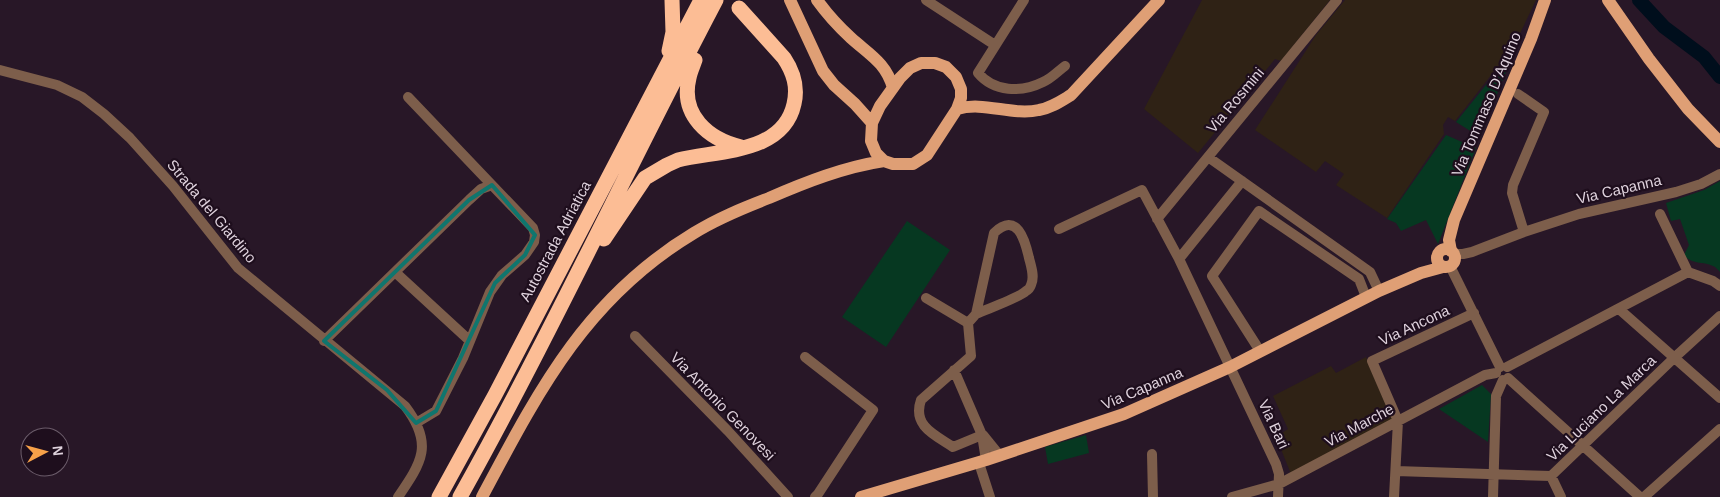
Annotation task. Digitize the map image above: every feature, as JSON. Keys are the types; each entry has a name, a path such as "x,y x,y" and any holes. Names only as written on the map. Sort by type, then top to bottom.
{"highway":[{"path":"654,90 673,32 672,0"},
{"path":"710,1 689,78 687,93 689,104 694,117 707,132 725,142 742,147"},
{"path":"460,497 569,292 710,1"},
{"name":"Autostrada Adriatica","path":"439,497 495,395 551,284 654,90 710,1"},
{"path":"569,292 645,178 678,160 755,145 765,141 777,134 790,119 796,86 794,76 784,58 739,8"}],"main road":[{"path":"790,0 823,71 834,85 872,123"},
{"path":"817,0 834,22 886,70 893,88"},
{"path":"957,109 984,106 1028,111 1040,110 1057,104 1071,95 1159,0"},
{"name":"Via Tommaso D'Aquino","path":"1446,258 1446,233 1454,220 1532,40 1546,0"},
{"path":"1609,1 1649,59 1688,109 1720,142"},
{"path":"877,60 910,68"},
{"path":"482,497 528,410 564,355 591,319 622,286 658,257 694,232 729,214 854,166 884,162 913,164 927,155 957,109 961,98 961,88 956,77 946,68 935,63 921,63 910,68 880,106 872,123 871,141 868,150 854,166"},
{"path":"961,88 984,106"},
{"path":"855,104 880,106"},
{"path":"871,141 876,153 884,162"},
{"name":"Via Capanna","path":"861,497 983,462 1124,414 1230,367 1366,297 1421,274 1446,258"}],"street":[{"path":"926,0 995,45"},
{"path":"1024,0 978,73 985,81 1001,88 1026,88 1044,82 1065,66"},
{"name":"Via Rosmini","path":"1157,219 1337,0"},
{"name":"Strada del Giardino","path":"0,70 57,85 82,97 104,114 130,138 173,186 238,268 324,341 406,406 416,423 423,445 421,458 411,478 398,497"},
{"path":"1518,94 1544,112 1513,185 1512,193 1524,232"},
{"path":"408,98 533,228 535,235 534,242 525,255 502,275 490,292 470,341 436,412 416,423"},
{"path":"1208,157 1370,272 1379,291"},
{"name":"Via Capanna","path":"1446,258 1472,252 1579,214 1689,188 1720,174"},
{"path":"1179,259 1242,181"},
{"path":"324,341 469,200 481,190 492,185"},
{"path":"1059,229 1142,190 1179,259 1230,367"},
{"path":"1260,351 1212,276 1259,211 1360,279 1366,297"},
{"path":"1660,214 1688,272 1714,281 1720,286"},
{"path":"976,314 994,233 1001,227 1009,225 1018,229 1024,237 1032,275 1032,285 1026,292 976,314 968,323 971,356 921,400 918,410 919,420 925,428 953,448 982,434"},
{"path":"1446,258 1503,373 1642,497 1720,429"},
{"path":"395,272 470,341"},
{"name":"Via Marche","path":"1232,497 1279,484 1485,376 1503,373 1688,272"},
{"path":"926,298 968,323"},
{"path":"1619,309 1720,398"},
{"name":"Via Ancona","path":"1398,421 1372,361 1474,313"},
{"name":"Via Luciano La Marca","path":"1396,471 1551,476 1720,316"},
{"name":"Via Antonio Genovesi","path":"635,336 728,431 788,497"},
{"path":"805,357 872,410 815,497"},
{"name":"Via Bari","path":"1230,367 1276,464 1279,484 1278,497"},
{"path":"954,370 982,434 1000,456"},
{"path":"1493,497 1496,396 1503,373"},
{"path":"1394,497 1398,421"},
{"path":"982,434 983,462 990,497"},
{"path":"1152,454 1153,497"},
{"path":"1551,476 1561,497"}],"highlighted area":[{"path":"492,185 535,235 525,255 495,283 436,411 416,423 387,390 324,341 469,200"}],"shaded area":[{"path":"1202,0 1330,0 1281,61 1275,59 1198,153 1144,109"},
{"path":"1345,0 1536,0 1514,46 1455,121 1448,117 1443,125 1444,134 1387,218 1336,185 1344,174 1325,161 1316,172 1255,130 1316,35"},
{"path":"1366,357 1394,420 1291,474 1276,437 1288,429 1273,396 1331,366 1336,373"}],"green space":[{"path":"1515,49 1480,137 1456,122"},
{"path":"1446,135 1476,148 1438,244 1426,220 1401,231 1396,223 1387,219"},
{"path":"1720,181 1720,272 1714,266 1694,262 1684,255 1689,245 1680,219 1671,221 1666,203 1704,190"},
{"path":"907,221 950,250 886,347 842,317"},
{"path":"1482,385 1491,394 1488,442 1439,409"},
{"path":"1086,435 1089,453 1048,464 1045,447"}],"waterway":[{"path":"1639,0 1664,27 1704,57 1720,77"}]}
